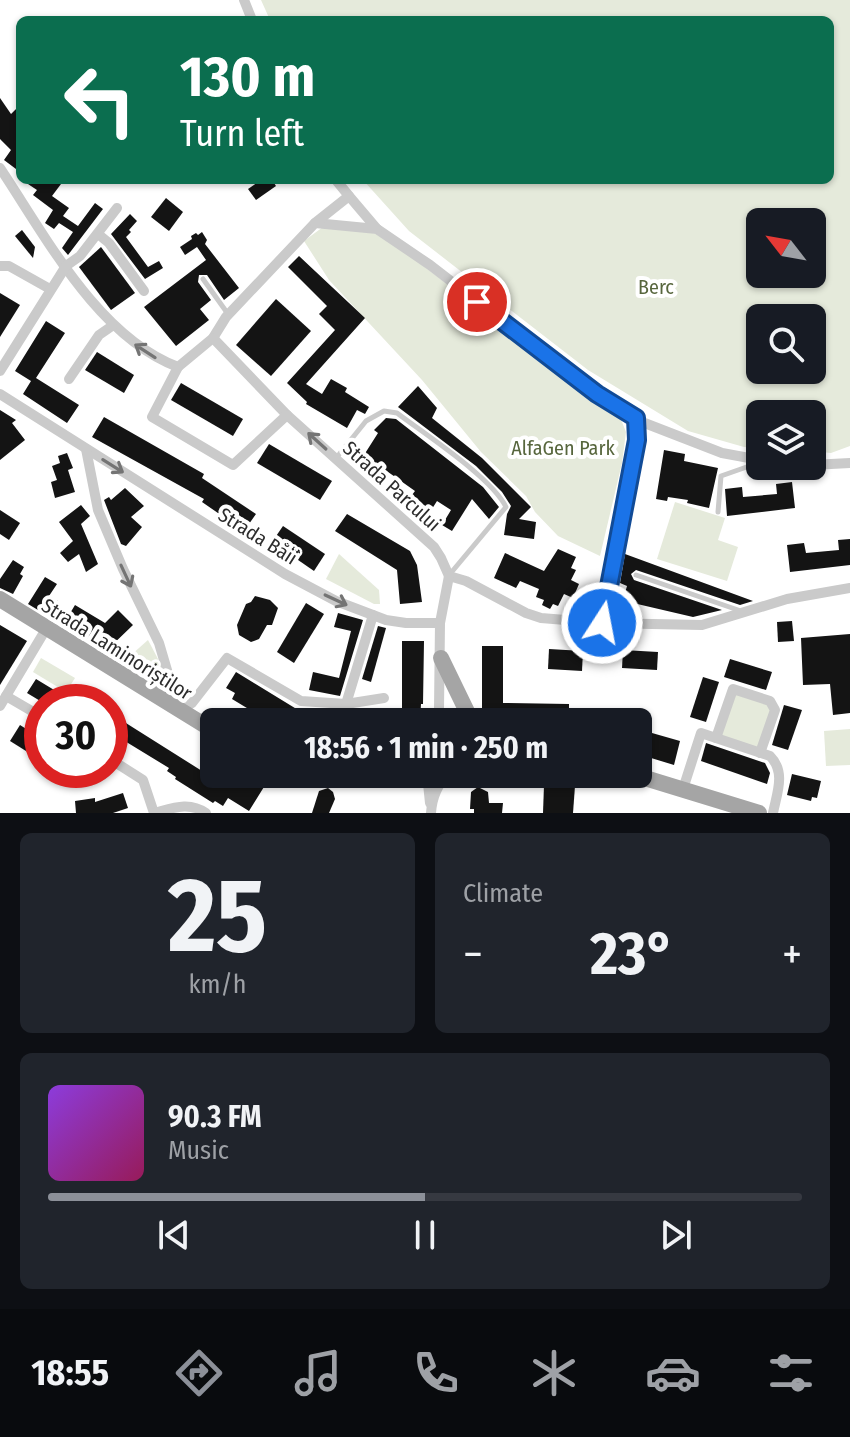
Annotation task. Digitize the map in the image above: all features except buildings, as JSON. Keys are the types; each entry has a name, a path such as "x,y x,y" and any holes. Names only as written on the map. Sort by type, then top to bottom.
{"main road":[{"name":"Strada Laminoriștilor","path":"0,599 200,723"},
{"path":"441,658 465,708"},
{"path":"652,780 759,813"}],"street":[{"path":"0,168 66,266 112,326 143,351 178,367"},
{"path":"339,184 377,229 430,265 597,394 661,430 722,453 746,458"},
{"path":"287,415 233,465 152,417 178,367 213,338 226,317 315,223 349,196"},
{"path":"0,371 66,266 80,256 117,208"},
{"path":"315,223 377,229"},
{"path":"98,234 109,243 144,291"},
{"path":"0,266 9,266 50,289"},
{"path":"69,379 99,335 112,326"},
{"name":"Strada Parcului","path":"213,338 287,415 434,547 449,576"},
{"name":"Strada Băii","path":"0,394 285,574 336,601 406,623 440,623"},
{"path":"602,623 637,440 636,418"},
{"path":"86,449 98,510 159,643 179,711 192,703 227,658 301,701 346,704 384,698"},
{"path":"826,464 850,463"},
{"path":"439,708 440,623 449,576 466,581 541,618 602,623 702,625 787,599 850,588"},
{"path":"346,704 373,615"},
{"path":"24,710 3,701 46,629"},
{"path":"716,738 733,689 770,701 775,710 760,753"},
{"path":"683,789 701,733 770,756 779,765 773,813"},
{"path":"128,770 143,780 154,813 178,806 192,806 206,813"},
{"path":"429,788 431,811"},
{"path":"431,811 439,788"}],"lane":[{"path":"203,279 228,314 226,317"},
{"path":"336,458 366,421 384,411 397,413 502,498 506,507 449,576"},
{"path":"718,512 721,476 746,466"},
{"path":"636,575 744,612"}],"green space":[{"name":"Berc","path":"261,0 850,0 850,446 826,452 826,400 746,400 744,447 688,431 588,370 409,231 367,184 834,184 834,16 268,16"},
{"name":"AlfaGen Park","path":"323,227 380,234 387,238 620,417 626,432 622,463 600,556 558,536 535,512 526,496 481,452 422,380 329,280 304,241"},
{"path":"675,502 725,518 718,540 738,547 727,581 657,559"},
{"path":"339,554 379,590 380,604 374,604 326,579"},
{"path":"148,640 167,676 168,689 161,689 121,664"},
{"path":"41,658 75,678 71,684 53,684 33,672"},
{"path":"734,693 772,706 758,748 720,735"},
{"path":"850,729 850,765 826,766 824,731"}],"route":[{"path":"477,302 597,394 636,418 637,440 602,623"}]}
